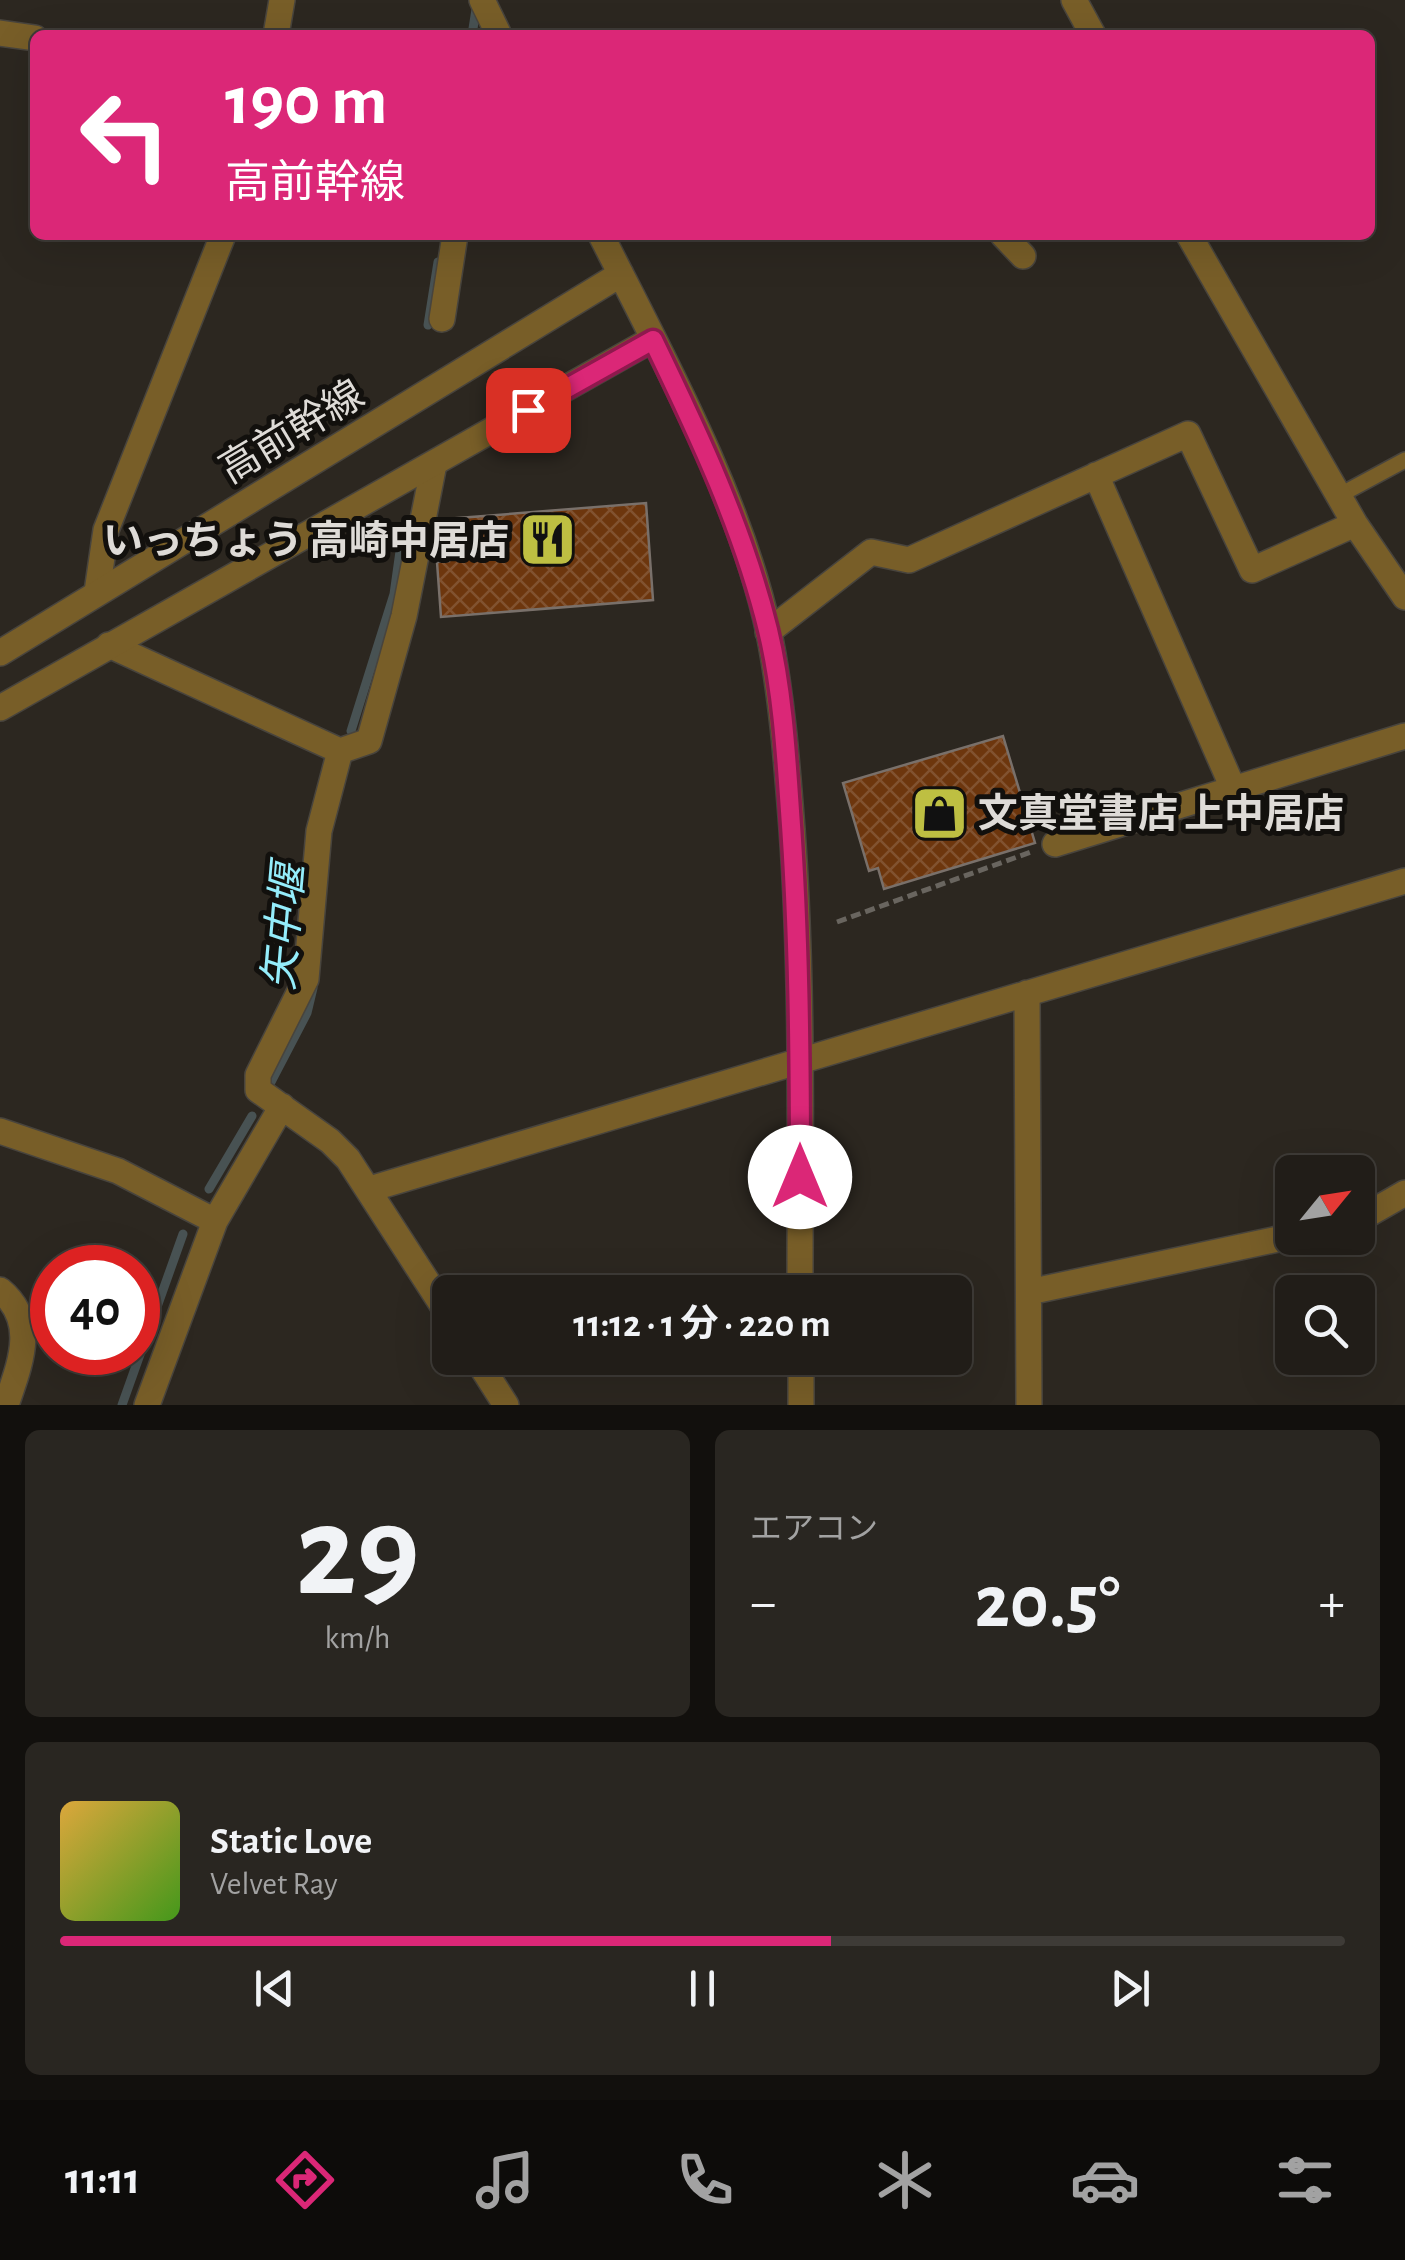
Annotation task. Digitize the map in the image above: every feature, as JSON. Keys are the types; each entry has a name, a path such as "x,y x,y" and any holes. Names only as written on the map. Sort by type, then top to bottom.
{"street":[{"path":"277,30 282,0"},
{"path":"482,0 497,30"},
{"path":"1074,0 1089,30"},
{"path":"0,33 30,37"},
{"path":"96,592 106,530 221,240"},
{"path":"442,319 454,240"},
{"path":"604,240 700,438 739,536 768,632 786,756 798,920 800,1275"},
{"path":"1008,240 1023,256"},
{"path":"1191,240 1355,524 1405,597"},
{"name":"高前幹線","path":"0,653 621,274"},
{"path":"0,708 653,340"},
{"path":"768,632 871,552 909,560 1188,434 1252,570 1355,524"},
{"path":"109,645 340,751 369,741 404,616 434,464"},
{"path":"1096,475 1233,788"},
{"path":"1055,844 1405,736"},
{"path":"340,751 319,831 306,979 258,1075 258,1090 330,1141 348,1159 432,1287"},
{"path":"370,1189 1405,880"},
{"path":"1027,993 1030,1405"},
{"path":"146,1405 215,1221 282,1106"},
{"path":"0,1131 118,1172 215,1221"},
{"path":"1375,1210 1405,1193"},
{"path":"1029,1292 1275,1240"},
{"path":"0,1290 8,1297 26,1337 6,1405"},
{"path":"487,1375 506,1405"},
{"path":"801,1375 801,1405"}],"lane":[{"path":"1340,495 1405,460"}],"path":[{"path":"836,922 1055,844"}],"building":[{"name":"いっちょう 高崎中居店","path":"646,503 653,600 441,617 437,562 449,561 446,519"},
{"name":"文真堂書店 上中居店","path":"1003,736 1035,843 884,889 878,868 869,871 843,783"}],"waterway":[{"name":"矢中堰","path":"473,30 477,3"},
{"name":"矢中堰","path":"428,325 438,262"},
{"name":"矢中堰","path":"351,731 394,594 401,544"},
{"name":"矢中堰","path":"270,1084 307,1013 313,988"},
{"name":"矢中堰","path":"209,1189 252,1116"},
{"name":"矢中堰","path":"122,1405 183,1234"}],"place":[{"name":"いっちょう 高崎中居店","path":"548,540"},
{"name":"文真堂書店 上中居店","path":"939,813"}],"route":[{"path":"528,410 653,340 700,438 739,536 768,632 785,738 800,961 800,1177"}]}
